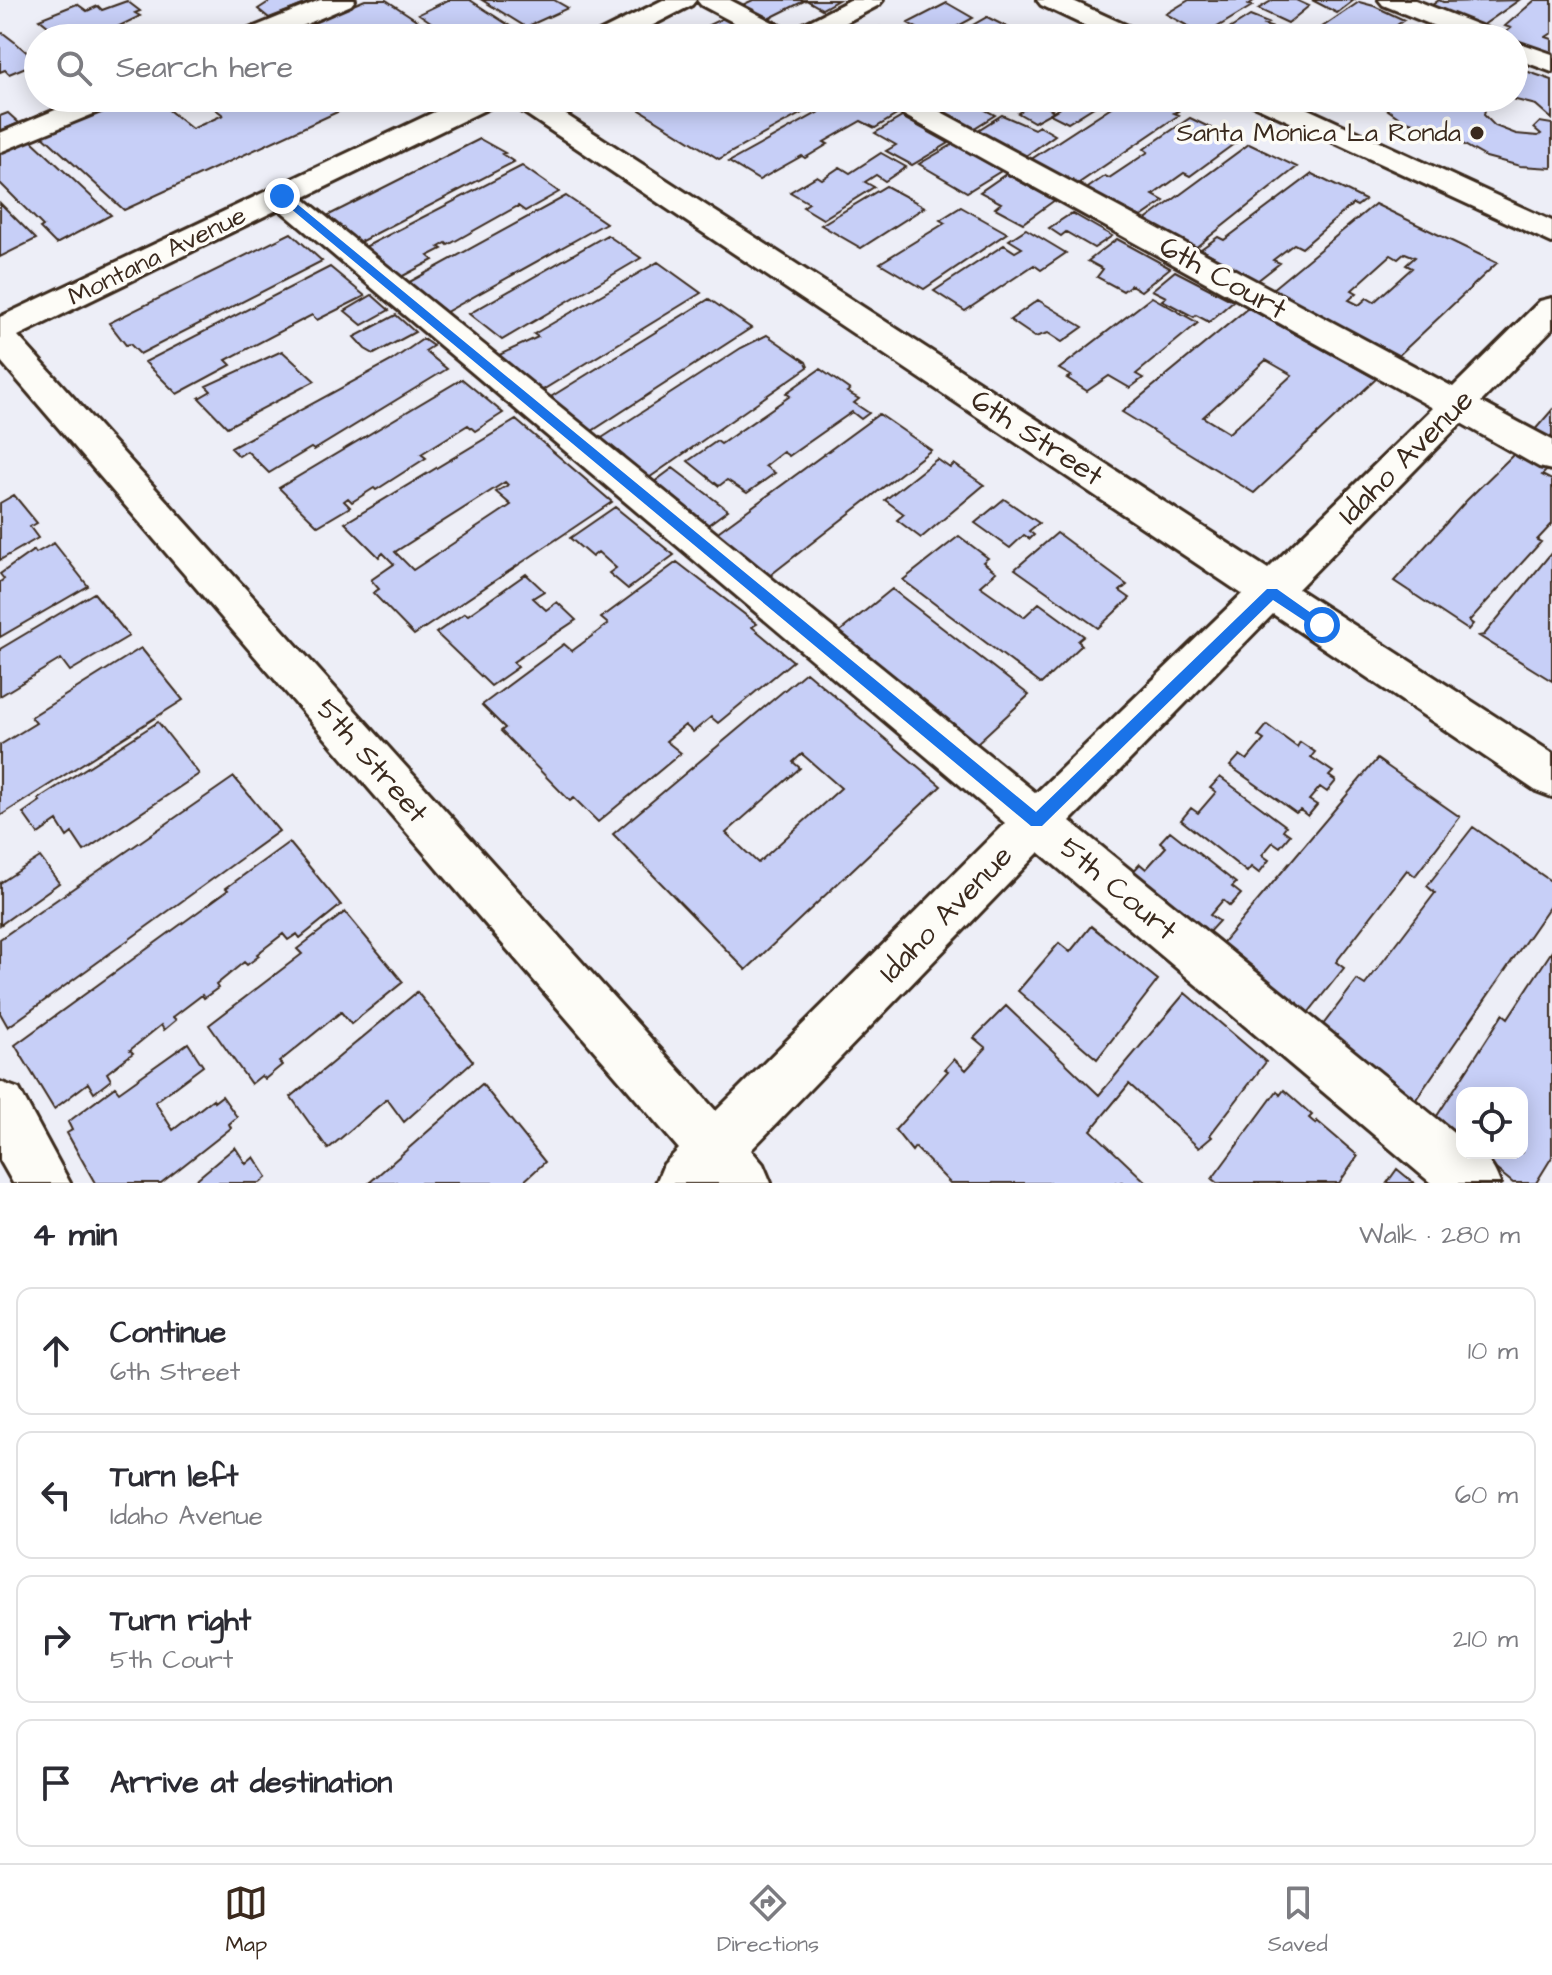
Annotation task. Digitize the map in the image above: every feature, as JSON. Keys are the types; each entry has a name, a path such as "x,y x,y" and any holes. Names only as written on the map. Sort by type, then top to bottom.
{"street":[{"path":"285,24 342,0"},
{"path":"636,24 683,0"},
{"path":"710,0 756,24"},
{"path":"824,24 870,0"},
{"path":"1050,0 1102,24"},
{"path":"1392,0 1452,24"},
{"path":"1528,55 1552,64"},
{"path":"0,143 74,112"},
{"name":"Montana Avenue","path":"0,331 458,112"},
{"name":"6th Street","path":"542,112 1552,777"},
{"name":"6th Court","path":"920,112 1552,457"},
{"path":"1291,112 1552,233"},
{"name":"5th Court","path":"282,196 1473,1183"},
{"name":"Idaho Avenue","path":"683,1183 1036,821 1272,593 1552,309"},
{"name":"5th Street","path":"0,338 744,1183"},
{"path":"0,1108 43,1183"}],"building":[{"path":"272,0 303,0 308,3 269,18 258,9"},
{"path":"365,0 386,0 423,24 357,22 307,24"},
{"path":"448,0 470,0 507,24 434,24 419,14"},
{"path":"482,0 554,0 568,8 533,24 521,24"},
{"path":"753,0 806,0 766,20 740,6"},
{"path":"806,0 838,0 822,9"},
{"path":"1189,0 1255,0 1248,5 1252,6 1222,24 1184,24 1166,14"},
{"path":"1273,0 1296,0 1309,6 1288,23 1258,9"},
{"path":"1312,0 1354,0 1337,13"},
{"path":"1439,0 1519,0 1485,24 1462,24 1427,9"},
{"path":"1535,0 1552,0 1552,33 1546,37 1552,39 1552,61 1528,51 1528,24 1507,24"},
{"path":"127,1 140,11 135,13 140,16 124,24 45,24 39,19 77,4 87,11 98,6 102,10"},
{"path":"1359,2 1404,20 1398,24 1327,24"},
{"path":"947,3 973,18 962,24 908,23"},
{"path":"1250,16 1268,23 1266,24 1237,24"},
{"path":"987,17 1001,24 975,24"},
{"path":"723,18 734,24 711,24"},
{"path":"3,33 24,50 24,68 9,74 5,70 0,72 0,34"},
{"name":"Santa Monica La Ronda","path":"1528,72 1552,80 1552,119 1536,105 1528,103"},
{"path":"94,112 171,112 192,129 223,115 219,112 337,112 124,210 41,134"},
{"path":"643,112 804,112 719,159"},
{"path":"819,112 898,114 875,128 861,121 824,142 828,144 805,158 802,156 759,180 729,162"},
{"path":"931,112 989,112 995,115 968,132"},
{"path":"1020,112 1052,112 1034,122"},
{"path":"1053,112 1086,112 1068,123 1050,114"},
{"path":"1104,112 1176,112 1179,115 1076,185 1030,160"},
{"name":"Santa Monica La Ronda","path":"1391,112 1485,112 1495,126 1516,134 1538,136 1541,134 1534,128 1540,122 1552,124 1552,168 1520,166 1486,157 1445,134 1401,119"},
{"path":"8,113 19,123 0,131 0,116"},
{"path":"1002,115 1034,129 1039,126 1055,135 1021,156 975,132"},
{"path":"902,117 949,143 912,165 886,151 896,145 875,133"},
{"path":"1190,118 1238,141 1190,176 1184,173 1153,195 1164,201 1141,217 1085,190 1148,152 1144,149"},
{"path":"480,139 505,153 502,154 514,162 354,245 333,229 339,226 327,216"},
{"path":"31,140 111,215 56,244 40,228 43,226 0,183 0,153"},
{"path":"954,144 1001,171 967,192 919,164"},
{"path":"1249,144 1297,167 1195,248 1144,221"},
{"path":"881,153 906,167 885,181 876,175 865,182 874,187 823,219 803,207 809,203 790,192 817,176 822,179 840,167 850,173"},
{"path":"522,166 559,192 525,211 518,206 448,245 446,243 439,247 442,249 428,256 433,260 401,277 365,247"},
{"path":"1006,174 1055,200 1023,223 995,208 1001,203 980,192"},
{"path":"1312,174 1365,200 1357,206 1353,204 1302,248 1294,244 1273,260 1280,263 1257,281 1201,249 1218,237 1224,240"},
{"path":"886,186 925,207 861,248 821,225"},
{"path":"566,196 606,223 446,312 427,297 422,300 404,285"},
{"path":"0,203 36,239 0,257"},
{"path":"1375,204 1497,263 1397,357 1271,290","holes":["1405,253 1415,257 1406,265 1412,268 1374,302 1367,298 1359,305 1349,300 1357,293 1352,290 1391,255 1398,259"]},
{"path":"961,207 1007,233 924,289 880,263 945,223 940,220"},
{"path":"1072,213 1112,236 1094,248 1066,232 1061,236 1049,228"},
{"path":"1026,229 1066,253 1041,270 1034,265 965,311 934,291 1004,245 1015,252 1022,248 1009,240"},
{"path":"291,233 322,261 140,354 130,344 126,345 109,323"},
{"path":"607,235 641,258 502,340 469,314"},
{"path":"1117,239 1170,268 1141,291 1131,285 1123,291 1097,277 1103,269 1088,261"},
{"path":"658,262 701,293 541,391 499,355 538,337 534,334"},
{"path":"330,267 365,296 317,320 312,315 226,360 231,365 177,394 145,362"},
{"path":"1175,271 1233,301 1209,322 1196,315 1194,317 1162,300 1166,297 1152,290"},
{"path":"372,295 389,310 362,325 345,311"},
{"path":"1152,297 1198,323 1136,374 1143,378 1130,388 1109,376 1087,391 1059,369"},
{"path":"709,299 751,328 592,431 549,398"},
{"path":"1038,300 1083,327 1062,342 1048,333 1035,337 1010,320"},
{"path":"1248,308 1376,379 1254,493 1122,412","holes":["1266,360 1292,375 1229,433 1203,417"]},
{"path":"396,315 415,332 374,354 354,337"},
{"path":"767,335 806,362 808,367 643,482 594,443 741,348"},
{"path":"423,339 433,346 425,351 447,369 314,450 311,448 269,473 247,451 239,456 231,448 391,361"},
{"path":"282,351 315,381 227,427 199,398 211,391 206,386"},
{"path":"820,369 850,390 847,392 859,399 854,403 869,413 861,419 852,412 789,456 783,452 765,466 775,473 747,493 727,480 719,486 688,461 717,441 721,444 790,396 786,393"},
{"path":"462,379 503,413 475,431 468,425 421,454 426,458 376,490 374,488 352,502 348,498 344,501 350,507 318,526 279,488"},
{"path":"1552,410 1552,443 1533,432"},
{"path":"879,414 931,450 768,577 715,534"},
{"path":"516,420 612,502 414,635 373,593 379,589 371,580 394,564 383,553 379,557 345,523","holes":["505,482 508,485 496,492 511,505 413,570 395,552"]},
{"path":"1514,454 1546,471 1542,475 1552,480 1552,524 1537,540 1541,542 1469,621 1473,624 1468,630 1394,581 1467,500"},
{"path":"937,459 950,468 954,464 984,485 921,538 897,520 904,514 885,500"},
{"path":"673,468 728,510 705,527 650,485"},
{"path":"14,495 37,523 30,527 38,538 0,560 0,503"},
{"path":"1004,499 1039,523 1029,531 1034,535 1030,539 1024,535 1010,548 975,523"},
{"path":"615,507 674,555 628,589 609,573 616,568 598,552 592,557 570,538"},
{"path":"1057,533 1127,585 1120,591 1130,598 1098,628 1015,569"},
{"path":"959,536 988,558 983,562 996,572 980,586 1024,617 1039,603 1084,636 1078,641 1082,645 1041,684 903,580"},
{"path":"54,543 88,586 0,637 0,582 4,579 0,574 34,550 36,553"},
{"path":"1552,552 1552,681 1479,636 1484,635"},
{"path":"677,562 757,624 752,627 793,661 718,723 711,717 693,732 685,725 666,741 681,753 598,822 574,798 570,801 501,731 505,728 482,705 564,644 572,651 608,624 601,618"},
{"path":"526,574 544,591 533,598 546,610 557,602 576,620 513,662 518,667 491,686 436,633 465,613 468,615"},
{"path":"892,589 1029,695 975,745 838,633"},
{"path":"94,593 129,636 70,671 61,659 0,696 0,649"},
{"path":"141,648 183,700 0,816 0,745 36,723 31,717"},
{"path":"806,672 941,786 746,970 613,834","holes":["802,754 841,788 758,863 726,833 800,768 793,762"]},
{"path":"158,722 199,774 84,851 72,833 67,837 57,821 38,834 23,813 40,801 38,799"},
{"path":"1267,725 1297,747 1300,742 1315,752 1311,757 1333,772 1329,776 1336,781 1327,792 1320,787 1309,800 1317,805 1308,816 1300,810 1296,813 1230,766 1240,755 1247,760 1264,740 1258,736"},
{"path":"1377,759 1460,817 1415,876 1407,870 1336,962 1344,968 1304,1018 1218,948"},
{"path":"234,777 279,831 8,1027 0,1013 0,939"},
{"path":"1220,777 1286,826 1283,830 1290,835 1280,847 1273,842 1262,855 1269,860 1259,873 1251,867 1247,872 1181,820 1191,808 1198,813 1216,792 1210,788"},
{"path":"1473,827 1552,882 1552,903 1412,1105 1319,1030 1357,980 1365,985 1435,893 1427,886"},
{"path":"1170,831 1236,883 1232,887 1241,894 1230,906 1223,900 1210,915 1219,921 1208,933 1199,926 1195,930 1129,876 1140,864 1146,869 1166,847 1160,842"},
{"path":"289,842 341,905 300,938 297,934 288,940 283,934 257,954 259,956 247,965 244,962 216,985 218,988 204,998 202,995 173,1017 176,1020 164,1030 161,1025 107,1073 111,1080 94,1093 88,1083 54,1109 15,1045"},
{"path":"40,857 59,883 0,925 0,883"},
{"path":"345,912 403,982 351,1024 341,1012 279,1062 282,1065 265,1079 261,1076 251,1084 209,1025 302,954 297,949"},
{"path":"1091,926 1158,980 1097,1059 1018,991 1059,943 1070,952"},
{"path":"1552,951 1552,1157 1536,1183 1513,1183 1483,1159 1528,1159 1528,1087 1456,1087 1456,1137 1435,1119 1503,1014 1508,1018"},
{"path":"417,992 473,1061 404,1122 387,1099 328,1149 291,1097"},
{"path":"1185,993 1266,1062 1210,1135 1212,1137 1199,1148 1129,1084 1091,1130 1147,1183 950,1183 915,1147 912,1151 895,1130 948,1071 945,1069 954,1059 966,1070 986,1048 974,1038 1006,1006 1099,1095"},
{"path":"188,1043 203,1066 155,1102 173,1130 213,1099 214,1102 222,1096 237,1117 229,1124 231,1128 161,1183 95,1183 67,1133 72,1130 68,1122 115,1087 119,1092"},
{"path":"482,1084 545,1162 522,1183 369,1183"},
{"path":"1284,1090 1312,1115 1309,1118 1316,1124 1317,1121 1358,1156 1339,1183 1217,1183 1212,1179 1277,1091 1280,1095"},
{"path":"235,1147 246,1164 254,1157 267,1177 260,1183 192,1183"},
{"path":"1397,1169 1414,1183 1387,1183"}],"place":[{"name":"Santa Monica La Ronda","path":"1477,133"}],"route":[{"path":"282,196 1036,821 1272,593 1322,625"}]}
